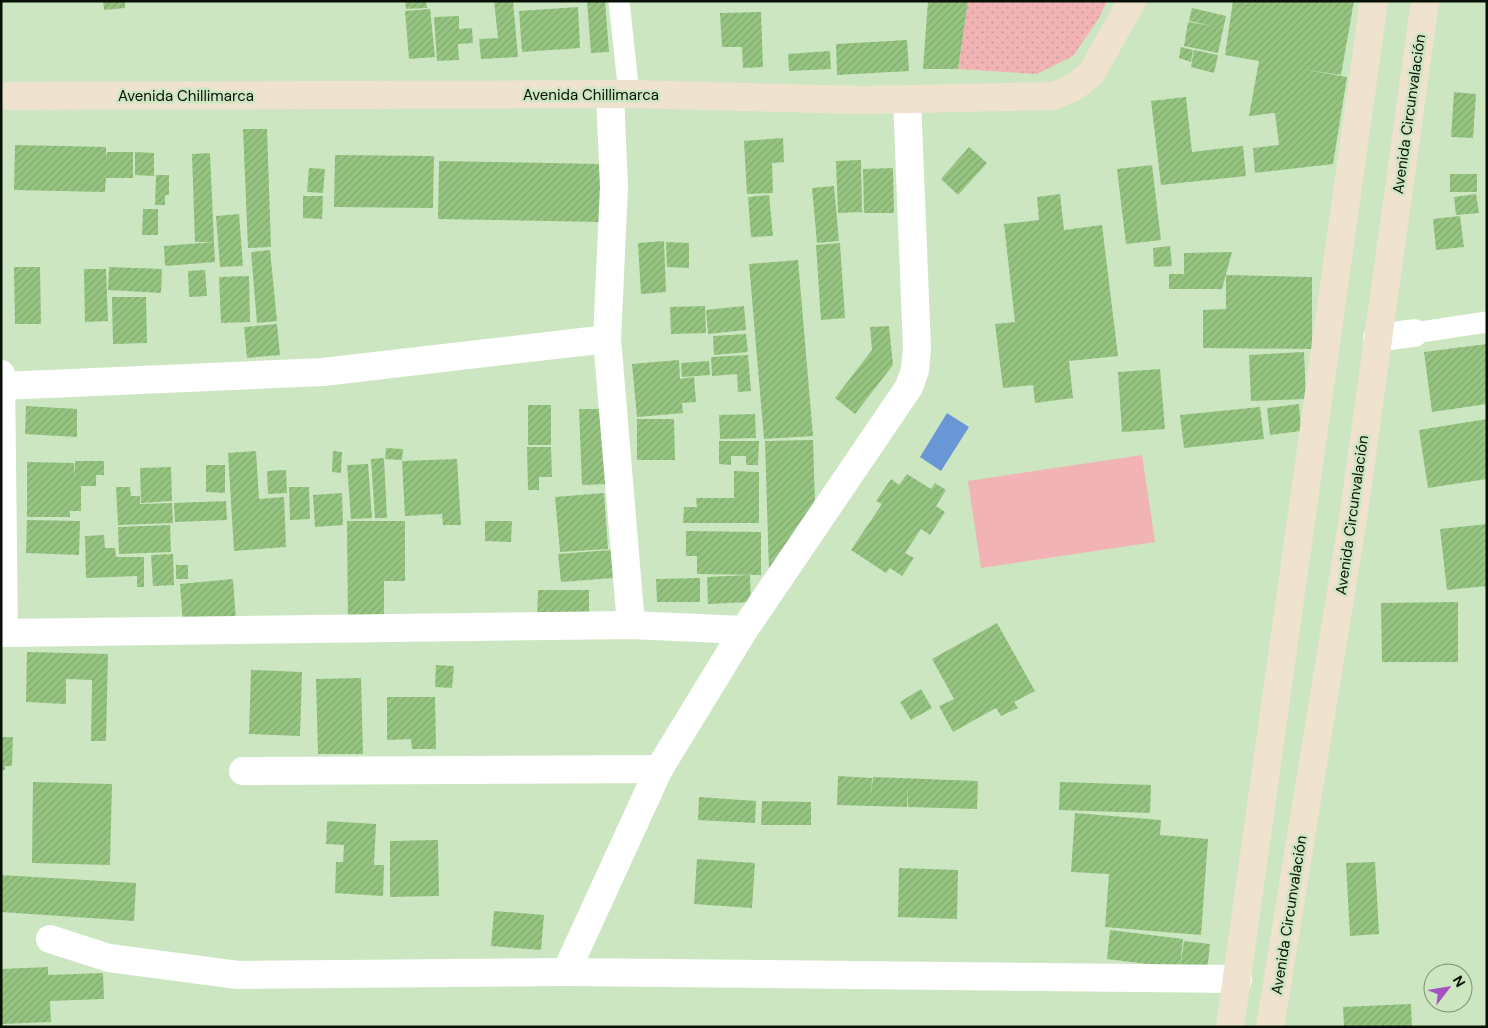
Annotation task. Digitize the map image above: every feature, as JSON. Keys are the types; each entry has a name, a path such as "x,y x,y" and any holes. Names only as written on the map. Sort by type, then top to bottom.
{"main road":[{"name":"Avenida Chillimarca","path":"1,96 619,94 907,99 1054,96 1074,87 1091,74 1132,1"},
{"path":"1230,1027 1374,1"},
{"name":"Avenida Circunvalación","path":"1270,1027 1352,522 1425,1"}],"street":[{"path":"619,94 607,339 631,625"},
{"path":"566,972 659,769 744,630 909,387 915,370 917,348 907,99"},
{"path":"1377,338 1414,333"},
{"path":"607,339 323,372 2,380 4,633 631,625 744,630"},
{"path":"243,771 659,769"},
{"path":"50,939 109,958 238,975 566,972 1238,979"}],"lane":[{"path":"619,1 619,94"},
{"path":"1414,333 1487,322"}],"shaded area":[{"path":"968,1 1107,1 1099,18 1073,56 1037,74 958,69"},
{"path":"1142,455 1155,542 981,568 968,481"}],"water":[{"path":"947,413 969,427 941,471 920,457"}],"building":[{"path":"103,1 125,1 125,8 104,10"},
{"path":"405,1 426,1 427,8 406,9"},
{"path":"494,1 513,1 518,57 481,59 479,39 498,38"},
{"path":"587,1 605,1 609,52 591,53"},
{"path":"928,1 968,1 958,69 923,69"},
{"path":"1233,1 1354,1 1341,75 1301,69 1347,77 1333,164 1255,173 1253,148 1279,145 1275,113 1249,116 1259,61 1225,55"},
{"path":"578,7 580,48 522,52 519,11"},
{"path":"1192,8 1226,16 1218,53 1184,46 1188,22 1213,26 1189,21"},
{"path":"430,9 435,57 409,59 405,11"},
{"path":"761,12 763,67 743,68 742,47 722,47 720,13"},
{"path":"459,16 459,29 472,28 473,43 458,44 459,60 437,61 434,17"},
{"path":"907,40 909,71 837,75 836,44"},
{"path":"1181,47 1193,50 1191,62 1179,58"},
{"path":"1194,50 1218,55 1214,73 1191,67"},
{"path":"830,51 831,69 789,71 788,54"},
{"path":"1454,92 1476,94 1473,138 1451,137"},
{"path":"1186,97 1192,152 1243,146 1246,176 1161,185 1151,101"},
{"path":"243,129 267,129 271,247 248,248"},
{"path":"783,138 784,162 772,163 773,193 747,194 744,141"},
{"path":"15,145 106,147 106,159 107,152 133,152 133,178 106,178 105,192 14,190"},
{"path":"969,147 987,163 958,195 941,179"},
{"path":"135,152 154,153 154,176 135,175"},
{"path":"210,153 214,242 195,242 192,154"},
{"path":"335,155 434,156 433,208 334,207"},
{"path":"861,160 862,212 838,213 836,161"},
{"path":"439,161 602,164 601,222 438,219"},
{"path":"1152,165 1161,240 1126,244 1117,169"},
{"path":"309,168 325,169 323,193 307,192"},
{"path":"893,168 894,213 864,213 863,169"},
{"path":"1450,174 1477,174 1477,192 1450,192"},
{"path":"156,175 169,175 169,195 165,195 165,205 155,205"},
{"path":"834,186 839,241 817,243 812,188"},
{"path":"1060,194 1064,230 1102,225 1118,356 1069,361 1073,398 1035,403 1033,385 1003,388 995,324 1015,322 1004,224 1039,220 1037,197"},
{"path":"1476,194 1479,213 1456,215 1454,197"},
{"path":"769,195 773,236 751,237 748,197"},
{"path":"303,196 323,196 322,219 303,218"},
{"path":"143,209 158,209 158,235 142,235"},
{"path":"239,214 243,266 220,267 216,216"},
{"path":"1460,216 1464,247 1436,250 1433,219"},
{"path":"664,241 666,292 641,294 638,243"},
{"path":"214,242 215,262 165,266 164,246"},
{"path":"666,242 689,243 689,268 667,267"},
{"path":"840,243 845,318 821,320 816,245"},
{"path":"1170,246 1172,266 1154,267 1153,248"},
{"path":"270,250 277,321 257,323 251,252"},
{"path":"1232,252 1222,289 1169,289 1169,274 1184,274 1184,253"},
{"path":"798,260 813,436 764,439 749,264"},
{"path":"14,267 40,267 41,324 15,324"},
{"path":"109,267 162,269 161,293 108,290"},
{"path":"84,269 106,269 108,321 85,322"},
{"path":"205,270 207,296 189,297 188,271"},
{"path":"1226,275 1312,277 1312,349 1203,348 1203,310 1226,309"},
{"path":"249,276 250,322 221,323 219,277"},
{"path":"112,297 146,297 147,343 113,344"},
{"path":"705,306 706,333 671,334 670,307"},
{"path":"744,306 746,330 708,334 706,310"},
{"path":"277,324 280,355 247,358 244,327"},
{"path":"889,326 893,365 855,414 835,398 872,350 870,327"},
{"path":"746,334 748,352 714,355 713,336"},
{"path":"1487,344 1487,404 1432,412 1424,352"},
{"path":"1304,352 1306,399 1251,401 1249,355"},
{"path":"748,355 751,391 738,392 737,374 712,376 711,357"},
{"path":"679,360 680,379 694,377 696,402 682,403 683,413 637,417 632,364"},
{"path":"709,361 710,375 682,377 681,363"},
{"path":"1160,369 1165,429 1122,432 1118,372"},
{"path":"1299,404 1301,431 1270,435 1267,408"},
{"path":"528,405 551,405 551,445 528,445"},
{"path":"26,406 77,409 77,437 25,434"},
{"path":"1260,407 1264,439 1184,448 1180,415"},
{"path":"579,409 606,409 609,484 582,485"},
{"path":"755,414 756,438 720,439 719,415"},
{"path":"637,419 674,419 675,460 637,460"},
{"path":"1487,419 1487,479 1428,488 1419,430"},
{"path":"813,440 815,504 769,573 765,441"},
{"path":"719,441 759,441 758,465 746,465 746,456 731,456 731,465 719,464"},
{"path":"527,447 551,447 552,477 539,477 539,490 528,490"},
{"path":"386,448 403,449 402,460 385,459"},
{"path":"256,451 259,499 284,497 286,547 234,551 228,453"},
{"path":"333,451 342,452 341,473 332,472"},
{"path":"384,458 387,518 375,518 371,459"},
{"path":"457,459 461,525 443,525 442,514 405,516 402,461"},
{"path":"75,461 104,461 104,475 96,475 96,486 81,486 81,511 70,511 70,517 27,517 27,462 74,463 75,478"},
{"path":"368,464 372,518 351,519 347,465"},
{"path":"206,465 225,465 225,493 206,492"},
{"path":"171,467 172,501 141,503 140,468"},
{"path":"286,470 287,493 268,494 267,471"},
{"path":"734,471 759,472 759,523 683,523 684,507 697,507 696,498 734,498"},
{"path":"907,474 931,489 935,483 946,490 936,506 945,512 930,535 921,529 905,553 914,558 902,576 890,568 886,573 851,550 882,504 876,501 891,479 899,485"},
{"path":"116,487 130,487 131,496 140,496 140,504 172,503 173,523 118,525"},
{"path":"289,487 309,487 310,519 290,520"},
{"path":"342,493 343,525 315,527 313,495"},
{"path":"604,493 608,549 560,552 555,497"},
{"path":"226,501 227,520 175,522 174,503"},
{"path":"27,520 80,521 79,555 26,553"},
{"path":"347,521 405,521 405,581 384,581 384,624 348,625"},
{"path":"485,521 512,521 511,542 485,541"},
{"path":"1487,524 1487,586 1447,590 1440,529"},
{"path":"170,525 171,552 119,554 118,527"},
{"path":"686,531 761,532 761,575 697,574 697,556 686,556"},
{"path":"104,535 105,548 115,548 116,557 144,557 144,587 137,587 137,576 86,578 85,536"},
{"path":"611,550 613,578 561,582 558,554"},
{"path":"173,554 174,585 153,586 151,555"},
{"path":"176,565 188,565 188,579 176,579"},
{"path":"750,575 751,602 708,604 707,577"},
{"path":"700,578 700,602 657,602 656,579"},
{"path":"233,579 236,621 183,625 180,584"},
{"path":"538,590 589,590 589,619 537,618"},
{"path":"1458,602 1458,662 1382,662 1381,603"},
{"path":"997,623 1035,691 1014,702 1018,708 1001,716 996,708 953,732 939,706 954,699 932,659"},
{"path":"27,652 108,654 106,741 91,741 92,680 66,679 66,704 26,702"},
{"path":"436,665 454,666 452,688 435,687"},
{"path":"251,670 302,672 300,736 249,734"},
{"path":"361,678 363,754 318,754 316,679"},
{"path":"921,689 932,708 911,720 900,702"},
{"path":"387,697 435,697 436,749 412,749 411,739 387,740"},
{"path":"1,737 13,737 12,766 5,766 5,770 1,770"},
{"path":"838,776 872,778 871,796 873,777 978,781 977,809 908,807 908,787 907,807 837,805"},
{"path":"33,782 112,784 110,865 32,863"},
{"path":"1060,782 1151,785 1150,813 1059,810"},
{"path":"699,797 756,801 755,823 698,820"},
{"path":"762,801 811,802 811,825 761,825"},
{"path":"1075,813 1161,820 1160,835 1208,839 1201,935 1105,927 1109,874 1071,872"},
{"path":"327,821 376,824 374,865 384,865 383,896 335,893 336,862 343,862 344,845 326,844"},
{"path":"438,840 439,896 390,897 390,841"},
{"path":"697,859 755,863 752,908 694,904"},
{"path":"1375,862 1379,934 1350,936 1346,863"},
{"path":"899,868 958,870 957,919 898,917"},
{"path":"1,875 136,883 134,921 1,912"},
{"path":"494,911 544,915 541,950 491,946"},
{"path":"1110,930 1183,939 1180,968 1107,959"},
{"path":"1184,941 1210,944 1207,972 1180,969"},
{"path":"48,967 48,975 103,973 104,999 50,1001 51,1022 1,1024 1,969"},
{"path":"1411,1004 1412,1027 1344,1027 1343,1007"}]}
